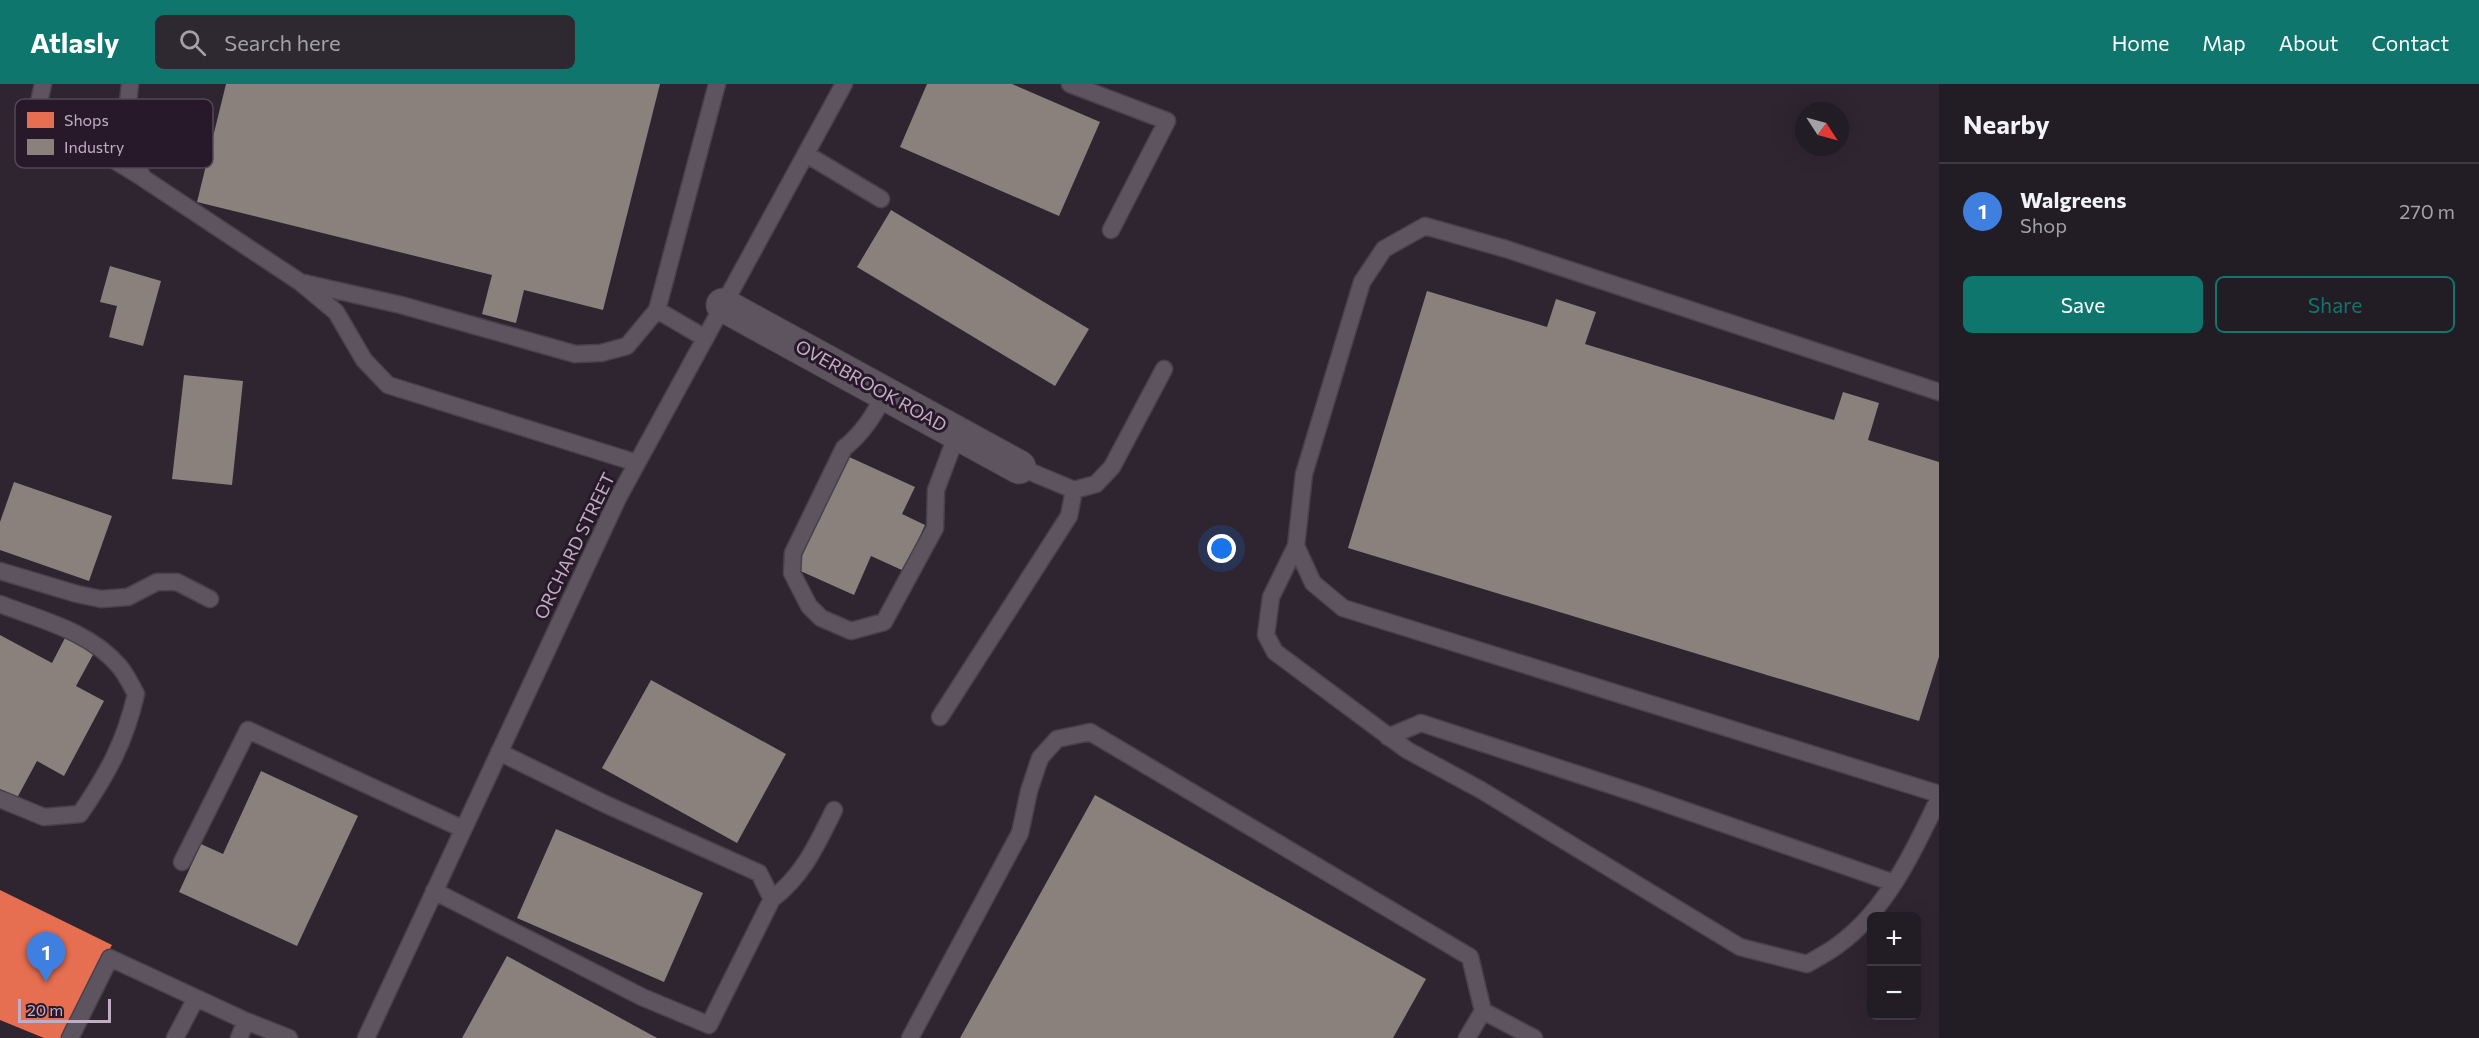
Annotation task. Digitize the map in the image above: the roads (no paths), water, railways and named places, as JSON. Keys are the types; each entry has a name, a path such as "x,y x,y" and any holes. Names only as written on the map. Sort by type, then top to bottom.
{"street":[{"name":"OVERBROOK ROAD","path":"723,306 1019,467"}],"lane":[{"path":"40,99 43,84"},
{"path":"128,99 130,84"},
{"path":"300,282 401,306 575,354 601,353 627,345 657,310 717,84"},
{"name":"ORCHARD STREET","path":"366,1038 618,498 844,84"},
{"path":"1070,84 1167,121 1111,230"},
{"path":"806,154 881,200"},
{"path":"127,168 300,282 336,312 363,360 388,385 637,463"},
{"path":"138,168 143,178"},
{"path":"1296,546 1313,583 1343,608 1939,796 1909,863 1874,911 1840,944 1807,964 1740,947 1481,790 1407,750 1388,737 1275,652 1266,635 1271,597 1296,546 1304,474 1362,282 1384,249 1425,226 1506,249 1939,392"},
{"path":"657,310 705,338"},
{"path":"1019,467 1074,490 1096,484 1112,467 1164,369"},
{"path":"885,394 872,419 856,439 844,448 793,553 792,573 809,606 821,618 851,631 885,622 935,528 936,490 957,434"},
{"path":"940,717 1070,516 1074,490"},
{"path":"0,571 76,594 101,599 128,597 156,582 177,582 210,599"},
{"path":"0,604 60,625 101,649 120,667 136,694 128,728 105,777 80,814 44,817 0,799"},
{"path":"1388,737 1421,723 1638,794 1894,883"},
{"path":"182,862 248,730 464,828"},
{"path":"910,1038 1020,833 1029,791 1040,758 1057,739 1090,732 1470,957 1483,1011 1467,1038"},
{"path":"499,752 605,804 759,873 772,899"},
{"path":"434,891 642,997 709,1026 772,899 789,887 806,864 834,810"},
{"path":"70,1038 110,958 246,1021 289,1038"},
{"path":"175,1038 196,998"},
{"path":"1483,1011 1534,1038"},
{"path":"238,1038 246,1021"}],"place":[{"name":"Walgreens","path":"46,982"}]}
